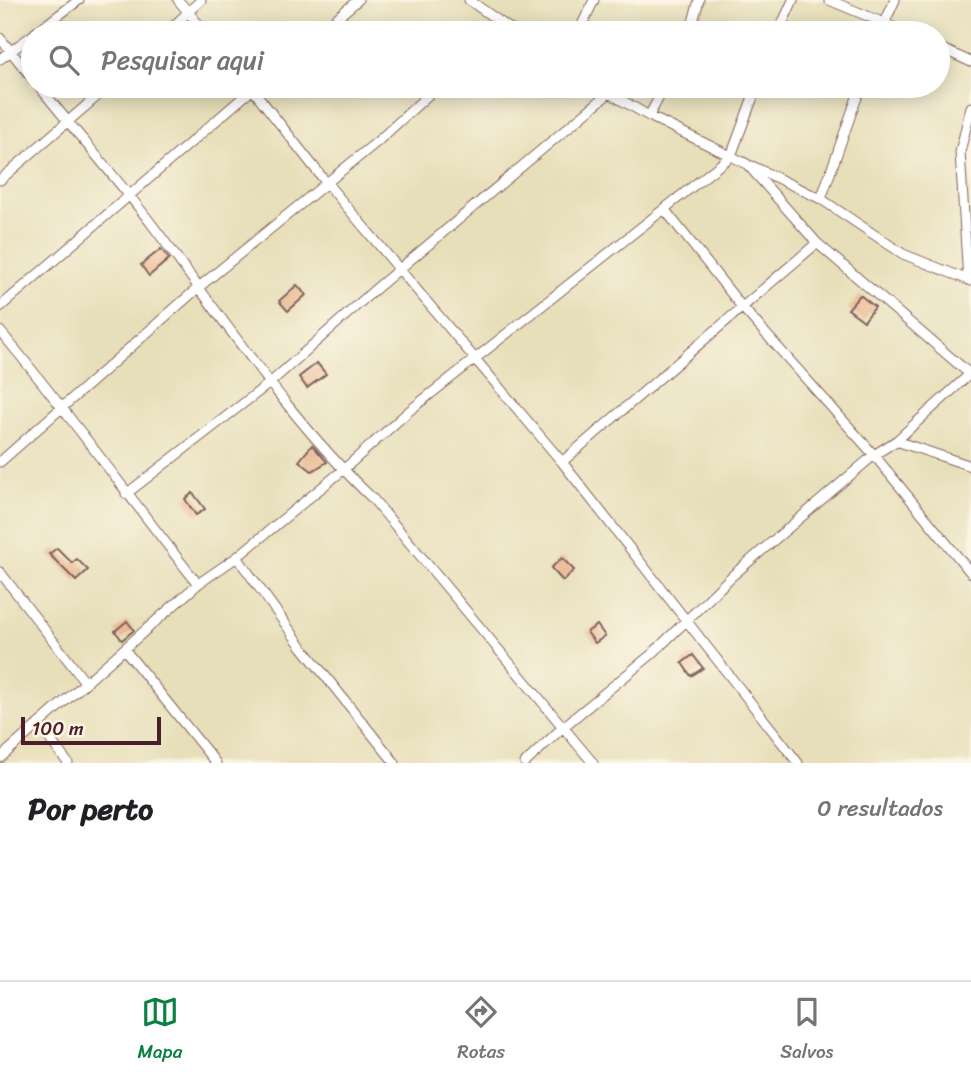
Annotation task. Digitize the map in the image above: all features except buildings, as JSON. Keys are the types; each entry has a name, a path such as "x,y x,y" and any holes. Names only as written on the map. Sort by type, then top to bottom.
{"street":[{"path":"51,21 79,0"},
{"path":"178,0 196,21"},
{"path":"179,21 201,0"},
{"path":"333,21 358,0"},
{"path":"584,21 594,0"},
{"path":"693,21 699,0"},
{"path":"783,21 793,0"},
{"path":"830,0 882,21"},
{"path":"884,21 895,0"},
{"path":"475,2 497,21"},
{"path":"0,38 21,63"},
{"path":"0,59 21,44"},
{"path":"950,52 971,62"},
{"path":"48,98 131,196 271,382 343,470 373,499 593,763"},
{"path":"0,180 96,98"},
{"path":"0,307 241,98"},
{"path":"261,98 325,181 445,320 475,360 562,462 799,763"},
{"path":"0,463 199,287 325,181 378,141 425,98"},
{"path":"126,494 271,382 603,98"},
{"path":"615,98 821,199 903,254 969,281 960,152 971,107"},
{"path":"649,116 658,98"},
{"path":"0,758 198,583 237,556 343,470 409,411 731,156 753,98"},
{"path":"821,199 857,98"},
{"path":"525,763 562,728 652,654 686,618 874,455 896,441 970,374 817,243 747,164"},
{"path":"665,210 742,307 874,455 971,573"},
{"path":"562,462 817,243"},
{"path":"0,331 63,407 126,494 198,583"},
{"path":"896,441 971,466"},
{"path":"237,556 302,647 395,763"},
{"path":"0,572 85,682"},
{"path":"125,650 216,763"},
{"path":"38,724 68,763"}]}
